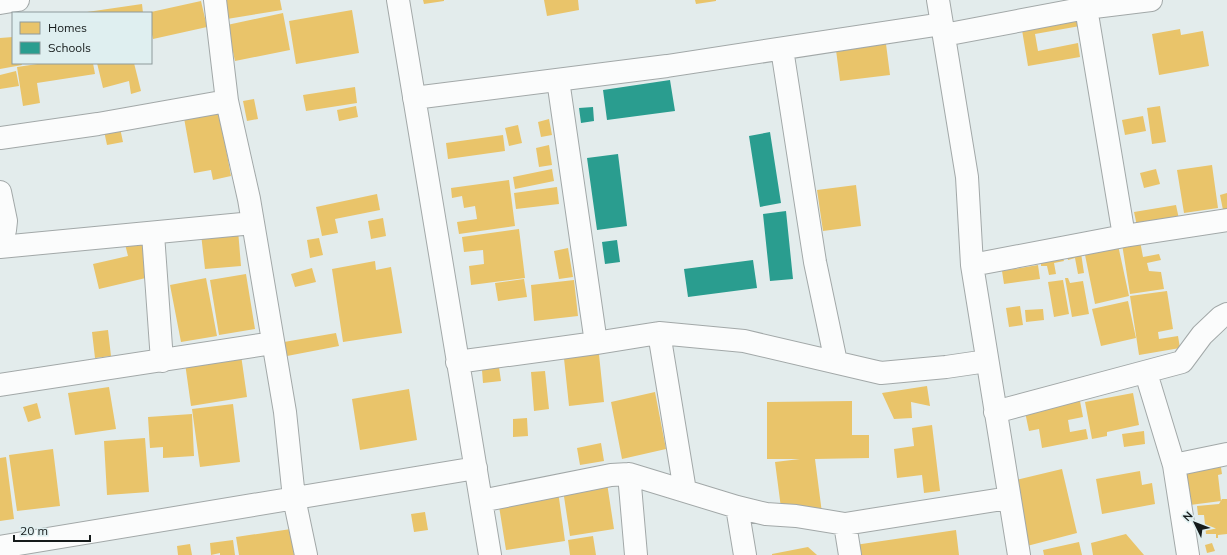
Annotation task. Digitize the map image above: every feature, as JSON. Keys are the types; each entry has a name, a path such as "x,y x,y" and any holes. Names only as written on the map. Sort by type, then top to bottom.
{"street":[{"path":"0,3 18,0"},
{"path":"215,0 227,101 249,199 284,412 294,498 306,555"},
{"path":"398,0 490,555"},
{"path":"938,0 966,177 972,265 1019,555"},
{"path":"414,98 667,66 782,49 943,30 1086,8 1151,0"},
{"path":"1086,8 1124,236"},
{"path":"782,49 815,262 836,362"},
{"path":"558,80 596,343"},
{"path":"0,138 98,124 227,101"},
{"path":"0,192 6,221 5,230 0,241"},
{"path":"972,265 1124,236 1227,220"},
{"path":"0,247 153,234 253,223"},
{"path":"153,234 162,361"},
{"path":"995,412 1146,373 1182,362 1202,335 1220,317 1227,314"},
{"path":"458,362 659,333 744,341 814,359 836,362 881,373 946,367 987,361"},
{"path":"659,333 685,491"},
{"path":"0,385 273,344"},
{"path":"1146,373 1174,465 1188,555"},
{"path":"1174,465 1227,454"},
{"path":"0,547 47,547 294,498 476,468"},
{"path":"629,474 636,555"},
{"path":"481,501 611,475 629,474 737,507 766,514 796,516 845,524 1009,498"},
{"path":"737,507 745,555"},
{"path":"845,524 850,555"}],"building: Homes":[{"path":"224,0 280,0 282,10 227,19"},
{"path":"423,0 444,0 444,1 424,4"},
{"path":"544,0 578,0 579,10 547,16"},
{"path":"695,0 716,0 716,1 696,4"},
{"path":"201,1 207,27 153,39 151,12"},
{"path":"142,4 143,12 87,12"},
{"path":"352,10 359,53 296,64 289,21"},
{"path":"283,13 290,50 235,61 227,25"},
{"path":"1078,14 1080,26 1035,34 1038,51 1078,43 1080,57 1028,66 1021,24"},
{"path":"1180,29 1181,35 1203,31 1209,66 1159,75 1152,34"},
{"path":"12,37 12,64 22,65 0,69 0,38"},
{"path":"886,44 890,75 840,81 836,50"},
{"path":"37,64 93,64 95,74 37,83 40,103 23,106 17,67"},
{"path":"97,64 134,64 141,91 131,94 129,81 103,88"},
{"path":"16,71 19,86 0,89 0,75"},
{"path":"355,87 357,103 306,111 303,95"},
{"path":"254,99 258,119 247,121 243,101"},
{"path":"356,106 358,117 339,121 337,110"},
{"path":"1160,106 1166,142 1152,144 1147,108"},
{"path":"219,111 231,176 213,180 211,170 194,173 184,118"},
{"path":"1143,116 1146,131 1125,135 1122,120"},
{"path":"549,119 552,135 541,137 538,122"},
{"path":"518,125 522,143 509,146 505,128"},
{"path":"120,128 123,142 107,145 104,131"},
{"path":"503,135 505,151 448,159 446,143"},
{"path":"549,145 552,165 539,167 536,148"},
{"path":"1212,165 1218,208 1184,213 1177,170"},
{"path":"552,169 554,181 515,189 513,177"},
{"path":"1156,169 1160,184 1144,188 1140,173"},
{"path":"509,180 515,226 459,234 457,222 477,219 475,206 464,208 462,196 452,198 451,188"},
{"path":"856,185 861,226 823,231 817,190"},
{"path":"557,187 559,204 516,209 514,193"},
{"path":"1227,193 1227,209 1223,210 1220,195"},
{"path":"377,194 380,210 335,219 338,233 322,236 316,207"},
{"path":"1176,205 1179,219 1137,226 1134,212"},
{"path":"383,218 386,236 371,239 368,221"},
{"path":"519,229 525,278 471,285 469,266 484,264 483,250 464,252 462,237"},
{"path":"238,230 241,266 205,269 201,234"},
{"path":"319,238 323,255 310,258 307,240"},
{"path":"141,240 150,277 99,289 93,264 128,256 125,244"},
{"path":"1140,241 1143,257 1159,254 1161,260 1147,263 1149,271 1161,272 1164,289 1130,294 1122,244"},
{"path":"1118,245 1129,296 1095,304 1085,255 1095,253 1094,250"},
{"path":"568,248 573,277 559,279 554,251"},
{"path":"1081,253 1084,273 1078,274 1075,258 1068,260 1067,255"},
{"path":"1062,256 1064,261 1054,263 1056,274 1049,275 1047,266 1041,266 1041,261"},
{"path":"375,261 376,270 391,267 402,333 343,342 332,269"},
{"path":"1038,265 1040,279 1004,284 1002,271"},
{"path":"312,268 316,282 295,287 291,274"},
{"path":"246,274 255,329 219,335 210,280"},
{"path":"206,278 217,336 181,342 170,285"},
{"path":"1065,278 1068,278 1070,283 1083,281 1089,314 1072,317"},
{"path":"524,279 527,297 498,301 495,283"},
{"path":"574,280 578,316 534,321 531,285"},
{"path":"1063,280 1069,314 1054,317 1048,282"},
{"path":"1167,291 1173,329 1158,332 1159,339 1178,336 1180,348 1139,355 1130,296"},
{"path":"1128,301 1136,338 1101,346 1092,309"},
{"path":"1020,306 1023,325 1009,327 1006,308"},
{"path":"1043,309 1044,320 1026,322 1025,310"},
{"path":"108,330 111,356 95,358 92,332"},
{"path":"336,333 339,346 287,356 284,342"},
{"path":"598,345 604,402 569,406 563,349"},
{"path":"241,355 247,397 191,406 185,363"},
{"path":"499,367 501,381 483,383 482,370"},
{"path":"545,371 549,409 534,411 531,372"},
{"path":"927,386 930,406 911,402 912,418 894,419 882,393"},
{"path":"109,387 116,429 75,435 68,393"},
{"path":"409,389 417,440 360,450 352,399"},
{"path":"655,392 666,449 622,459 611,402"},
{"path":"1133,393 1139,425 1107,432 1107,436 1092,439 1085,402"},
{"path":"852,401 852,435 869,435 869,458 815,459 822,513 781,508 775,462 800,459 767,459 767,402"},
{"path":"1080,401 1083,417 1068,420 1070,432 1086,429 1088,439 1042,448 1039,429 1029,431 1025,412"},
{"path":"37,403 41,418 28,422 23,407"},
{"path":"233,404 240,462 200,467 192,409"},
{"path":"192,414 194,456 163,458 163,447 150,448 148,417"},
{"path":"527,418 528,436 513,437 513,419"},
{"path":"932,425 940,491 924,493 922,475 897,478 894,449 914,446 912,428"},
{"path":"1144,431 1145,444 1124,447 1122,434"},
{"path":"145,438 149,492 107,495 104,441"},
{"path":"601,443 604,461 580,465 577,448"},
{"path":"53,449 60,506 17,511 9,455"},
{"path":"6,457 14,519 0,521 0,458"},
{"path":"1220,461 1222,474 1218,475 1221,501 1190,505 1185,466"},
{"path":"1062,469 1077,533 1027,546 1012,481"},
{"path":"1140,471 1142,485 1152,483 1155,504 1102,514 1096,479"},
{"path":"607,483 614,529 570,536 563,490"},
{"path":"558,491 565,541 506,550 498,500"},
{"path":"1222,499 1227,499 1227,534 1218,535 1218,538 1216,538 1216,534 1206,534 1204,515 1198,515 1197,506 1219,504"},
{"path":"425,512 428,530 414,532 411,514"},
{"path":"291,529 294,555 239,555 236,537"},
{"path":"956,530 959,555 856,555 855,545"},
{"path":"1126,534 1144,555 1093,555 1091,543"},
{"path":"593,536 596,555 570,555 568,540"},
{"path":"233,540 235,555 220,555 220,553 211,555 210,543"},
{"path":"1079,542 1082,555 1044,555 1043,550"},
{"path":"1212,543 1215,551 1207,553 1205,545"},
{"path":"190,544 192,555 178,555 177,546"},
{"path":"808,547 817,555 772,555 772,554"}],"building: Schools":[{"path":"670,80 675,111 607,120 603,90"},
{"path":"593,107 594,121 581,123 579,108"},
{"path":"770,132 781,203 760,207 749,136"},
{"path":"618,154 627,226 597,230 587,158"},
{"path":"786,211 793,279 770,281 763,214"},
{"path":"617,240 620,262 605,264 602,242"},
{"path":"753,260 757,288 688,297 684,269"}]}
